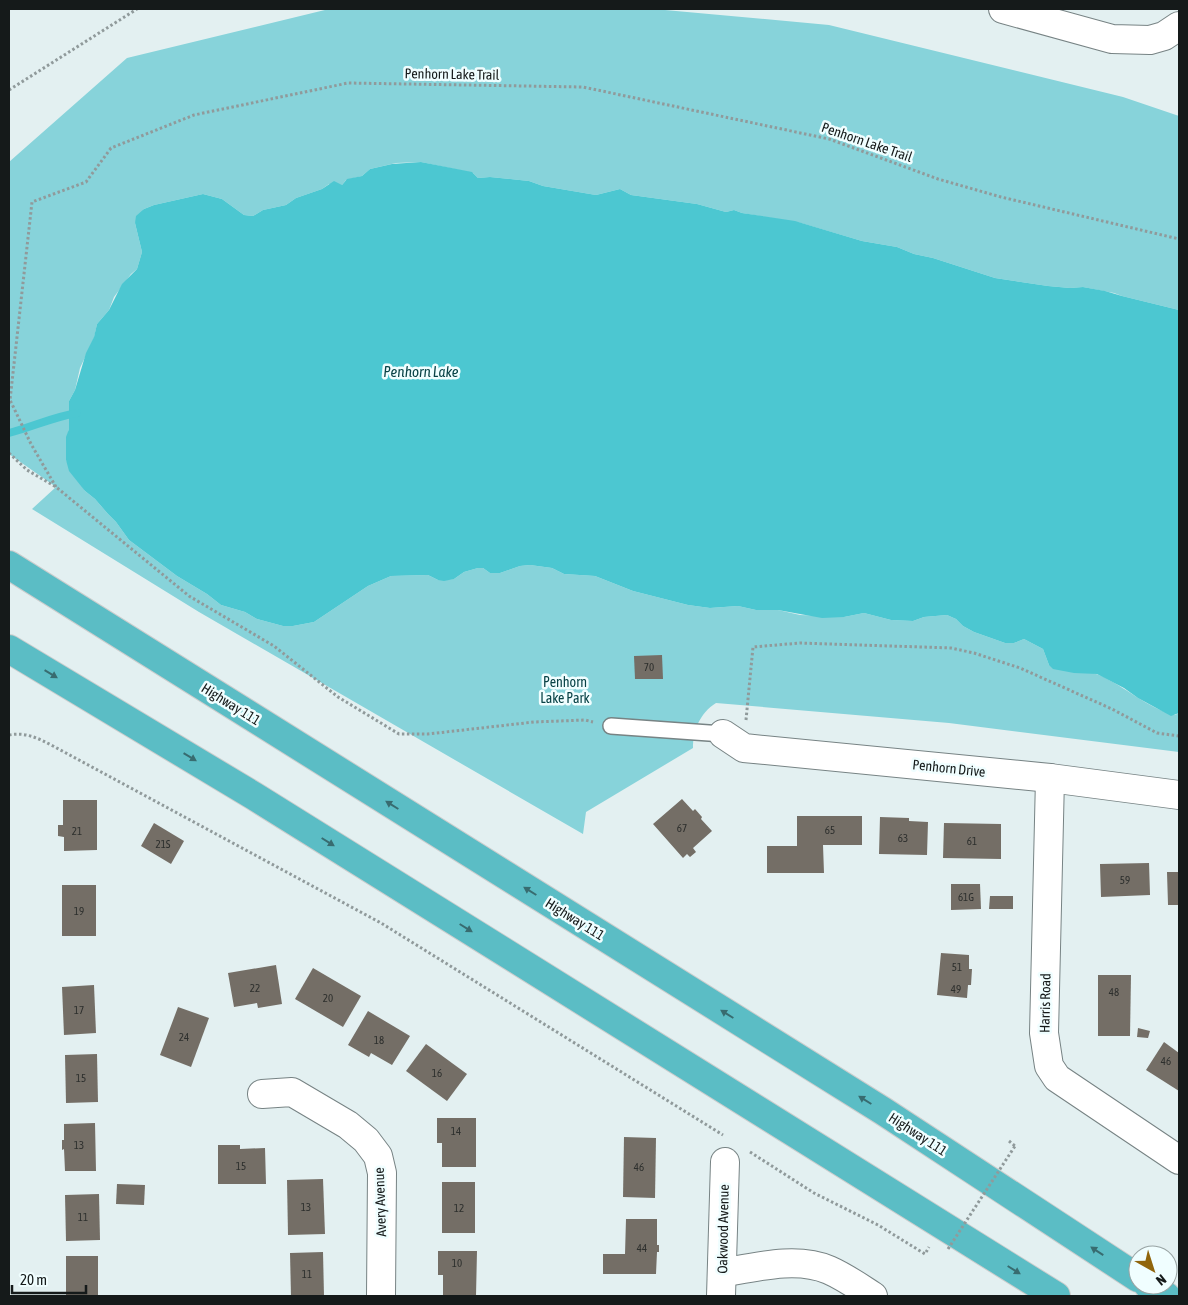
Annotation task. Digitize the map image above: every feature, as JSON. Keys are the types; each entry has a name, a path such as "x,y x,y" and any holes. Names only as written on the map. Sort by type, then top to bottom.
{"highway":[{"name":"Highway 111","path":"9,565 883,1111 1128,1271"},
{"path":"9,648 254,796 1056,1296"}],"street":[{"path":"1003,9 1112,39 1150,40 1164,36 1179,26"},
{"name":"Penhorn Drive","path":"733,741 1179,795"},
{"name":"Harris Road","path":"1050,778 1044,1033 1049,1066 1056,1078 1179,1160"},
{"name":"Avery Avenue","path":"262,1094 292,1092 348,1125 366,1140 378,1156 382,1173 382,1296"},
{"name":"Oakwood Avenue","path":"722,1284 732,1150"},
{"path":"722,1284 780,1264 803,1264 828,1270 873,1296"}],"lane":[{"path":"611,726 733,741"}],"path":[{"path":"9,90 137,9"},
{"name":"Penhorn Lake Trail","path":"56,487 31,444 10,400 32,202 86,182 111,148 194,115 348,83 583,87 829,138 938,179 1001,197 1179,239"},
{"path":"9,453 27,470 56,487 189,596 274,646 338,697 400,734 428,734 543,722 585,720 611,726"},
{"path":"733,741 753,647 800,643 951,648 974,653 1020,668 1112,709 1157,733 1179,736"},
{"path":"9,735 34,736 381,924 732,1150 878,1225 925,1254"},
{"path":"948,1249 1015,1146 1009,1141"}],"green space":[{"name":"Penhorn Lake Park","path":"329,9 654,9 829,25 1123,97 1179,116 1179,310 1083,287 1048,286 995,278 933,258 914,254 897,247 862,241 801,223 734,210 726,212 697,204 631,195 620,189 596,195 543,186 529,181 490,177 478,178 473,173 421,162 396,163 370,169 362,176 346,180 342,185 329,184 322,189 296,198 286,205 263,210 253,216 244,215 222,199 203,194 144,209 135,223 142,252 137,269 114,297 109,310 97,324 94,338 80,368 75,390 69,401 66,460 85,491 116,522 129,540 177,576 221,605 245,612 257,619 283,626 314,622 368,586 391,576 428,575 438,580 454,579 464,572 478,568 483,568 490,573 500,573 520,566 530,565 552,568 564,574 595,576 633,591 688,605 710,608 738,606 756,610 778,610 800,615 844,617 864,613 891,620 913,621 924,617 947,615 974,632 1005,643 1014,643 1024,639 1043,649 1049,665 1094,673 1165,712 1175,715 1179,713 1179,752 949,723 716,703 710,707 698,722 693,748 586,812 583,834 199,612 32,509 56,487 9,454 9,162 127,58"}],"water":[{"name":"Penhorn Lake","path":"421,162 472,172 478,178 490,177 529,181 543,186 596,195 620,189 631,195 697,204 726,212 734,210 742,213 795,221 862,241 897,247 914,254 933,258 995,278 1048,286 1083,287 1179,310 1179,713 1171,716 1097,674 1074,673 1053,669 1049,665 1043,649 1024,639 1014,643 1005,643 974,632 947,615 924,617 913,621 891,620 864,613 844,617 822,618 778,610 756,610 738,606 710,608 688,605 633,591 595,576 564,574 552,568 530,565 520,566 500,573 490,573 483,568 478,568 464,572 454,579 444,581 428,575 391,576 368,586 314,622 283,626 257,619 245,612 221,605 177,576 129,540 116,522 85,491 69,471 66,460 69,401 75,390 86,353 94,337 97,324 109,310 122,284 137,269 142,252 135,223 136,216 144,209 154,205 203,194 222,199 244,215 253,216 263,210 286,205 296,198 322,189 334,181 342,185 347,179 362,176 370,169 392,164"}],"building":[{"path":"662,655 663,679 635,679 634,656"},
{"path":"682,799 693,811 695,809 712,831 693,848 696,852 690,857 687,854 683,858 653,824"},
{"path":"63,800 97,800 97,850 64,851 64,837 58,836 58,825 63,825"},
{"path":"797,816 862,816 862,845 823,845 824,873 767,873 767,846 797,846"},
{"path":"880,817 909,818 909,821 928,822 927,855 879,854"},
{"path":"154,823 184,841 171,864 141,846"},
{"path":"944,823 1001,824 1001,859 943,858"},
{"path":"1149,863 1150,895 1101,897 1100,864"},
{"path":"1167,872 1179,872 1179,905 1168,905"},
{"path":"951,884 980,884 981,909 951,910"},
{"path":"62,885 96,885 96,936 62,936"},
{"path":"990,896 1013,896 1013,909 989,909"},
{"path":"941,953 969,955 969,969 972,969 971,985 968,985 967,998 937,995"},
{"path":"276,965 282,1004 258,1008 257,1003 234,1007 228,973"},
{"path":"313,968 361,996 343,1027 295,999"},
{"path":"1098,975 1131,975 1130,1036 1098,1036"},
{"path":"94,985 96,1033 64,1035 62,987"},
{"path":"178,1007 209,1018 191,1067 160,1055"},
{"path":"368,1011 410,1036 392,1065 371,1053 369,1057 348,1045"},
{"path":"1138,1028 1150,1031 1148,1038 1137,1037"},
{"path":"1164,1042 1179,1053 1179,1091 1146,1070"},
{"path":"426,1044 467,1074 447,1101 406,1071"},
{"path":"97,1054 98,1102 66,1103 65,1055"},
{"path":"437,1118 476,1118 476,1167 442,1167 442,1143 437,1143"},
{"path":"95,1123 96,1171 65,1171 64,1149 62,1150 64,1124"},
{"path":"624,1137 656,1138 655,1198 623,1197"},
{"path":"218,1145 240,1145 240,1149 265,1148 266,1184 218,1184"},
{"path":"323,1179 325,1234 288,1235 287,1180"},
{"path":"442,1182 475,1182 475,1233 442,1233"},
{"path":"117,1184 145,1185 144,1205 116,1204"},
{"path":"99,1194 100,1240 66,1241 65,1195"},
{"path":"626,1219 657,1219 657,1245 659,1245 659,1252 657,1252 656,1274 603,1274 603,1254 625,1254"},
{"path":"438,1251 477,1251 476,1296 443,1296 443,1275 438,1275"},
{"path":"323,1252 324,1296 291,1296 290,1253"},
{"path":"66,1256 98,1256 98,1296 66,1296"}],"waterway":[{"path":"9,433 77,413"}]}
